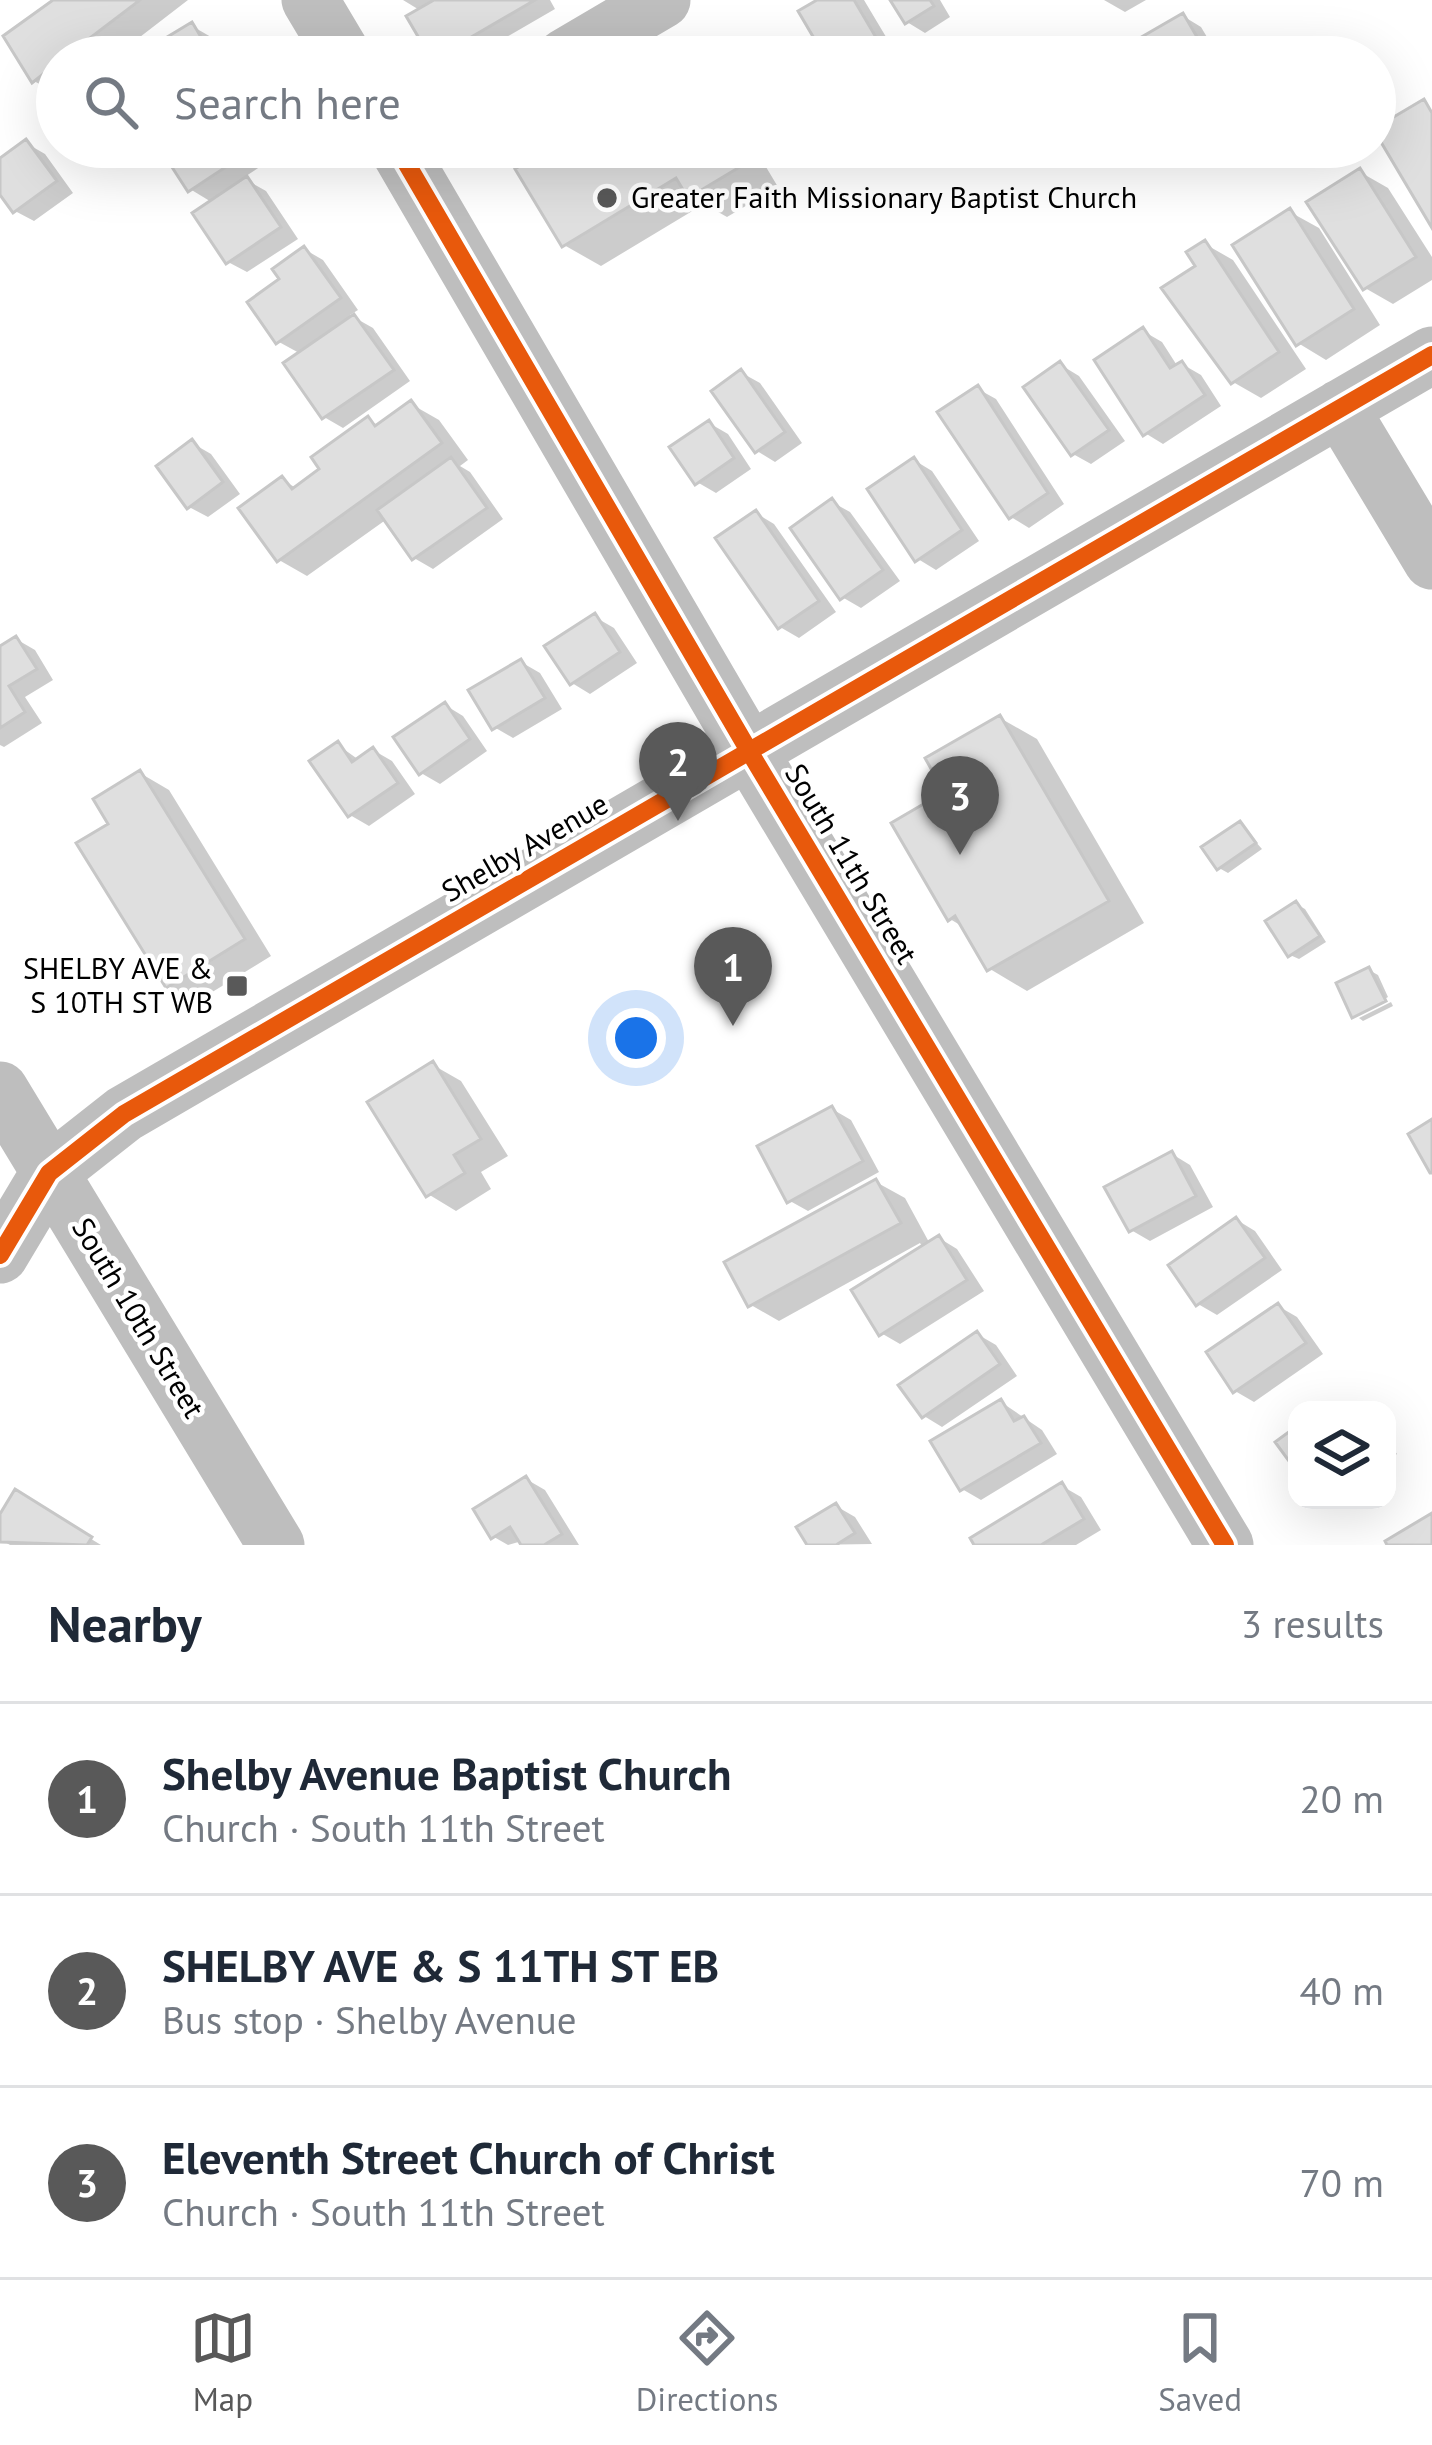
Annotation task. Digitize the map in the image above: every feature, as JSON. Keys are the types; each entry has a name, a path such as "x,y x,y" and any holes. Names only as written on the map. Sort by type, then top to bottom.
{"street":[{"path":"310,0 331,36"},
{"path":"601,36 662,0"},
{"name":"South 11th Street","path":"413,168 749,751 1225,1545"},
{"name":"Shelby Avenue","path":"0,1255 49,1173 124,1114 1432,355"},
{"path":"1340,408 1432,561"},
{"name":"South 10th Street","path":"0,1090 276,1545"}],"building":[{"path":"53,0 140,0 93,36 36,36 36,80 32,83 3,36"},
{"path":"434,0 535,0 473,36 418,36 406,16"},
{"path":"817,0 854,0 875,36 813,36 798,11"},
{"path":"890,0 930,0 934,6 905,24"},
{"path":"1183,13 1196,36 1143,36"},
{"path":"192,22 200,36 169,36"},
{"path":"1424,99 1432,113 1432,228 1396,167 1396,116"},
{"path":"26,139 36,153 36,168 47,168 57,181 13,213 0,195 0,158"},
{"path":"173,168 224,168 188,192"},
{"path":"738,168 688,198 676,178 562,247 515,169"},
{"path":"1360,168 1416,257 1363,290 1306,202"},
{"path":"247,176 281,227 226,264 192,213"},
{"path":"1290,208 1354,309 1296,346 1232,245"},
{"path":"1205,240 1279,352 1231,384 1161,288 1195,266 1186,252"},
{"path":"304,246 341,298 276,344 247,302 279,279 272,269"},
{"path":"354,314 394,370 322,419 283,363"},
{"path":"1143,327 1170,368 1182,361 1205,395 1143,436 1094,360"},
{"path":"1060,361 1109,430 1071,456 1023,387"},
{"path":"741,369 785,432 755,453 711,391"},
{"path":"978,385 1048,493 1009,519 937,412"},
{"path":"411,400 442,443 277,562 238,508 282,476 292,489 319,469 311,457 368,416 375,426"},
{"path":"709,420 734,458 695,485 669,447"},
{"path":"192,439 223,482 187,509 156,466"},
{"path":"451,457 487,508 412,560 377,510"},
{"path":"914,457 962,530 915,562 867,489"},
{"path":"832,498 883,570 840,600 790,528"},
{"path":"756,510 819,601 778,629 715,538"},
{"path":"595,613 620,652 570,685 544,646"},
{"path":"16,636 37,669 9,686 25,712 0,728 0,646"},
{"path":"521,659 545,698 492,730 468,690"},
{"path":"445,702 470,739 419,775 393,737"},
{"path":"1000,715 1109,901 987,971 955,916 948,921 891,823 944,792 925,758"},
{"path":"338,741 352,762 373,747 398,783 348,817 309,761"},
{"path":"140,770 245,939 166,988 76,843 108,824 93,799"},
{"path":"1240,821 1256,843 1217,870 1201,847"},
{"path":"1296,901 1320,936 1288,957 1265,921"},
{"path":"1369,967 1386,1001 1352,1018 1336,983"},
{"path":"433,1061 481,1139 454,1155 465,1173 426,1197 367,1102"},
{"path":"832,1106 863,1161 787,1203 757,1146"},
{"path":"1432,1119 1432,1173 1430,1173 1408,1134"},
{"path":"1172,1151 1196,1196 1129,1232 1104,1187"},
{"path":"876,1179 901,1223 748,1307 724,1262"},
{"path":"1236,1217 1265,1258 1196,1306 1168,1265"},
{"path":"939,1235 967,1280 879,1336 851,1290"},
{"path":"1278,1303 1306,1343 1233,1393 1206,1352"},
{"path":"977,1331 1000,1364 922,1418 898,1385"},
{"path":"1001,1399 1014,1421 1024,1416 1041,1443 960,1491 930,1441"},
{"path":"1288,1433 1288,1460 1275,1442"},
{"path":"526,1476 562,1534 544,1545 521,1545 510,1527 491,1539 473,1509"},
{"path":"1062,1482 1084,1519 1041,1545 974,1545 970,1538"},
{"path":"15,1489 92,1537 87,1545 0,1542 0,1514"},
{"path":"836,1503 855,1533 836,1545 807,1545 796,1527"},
{"path":"1432,1513 1432,1545 1387,1545 1385,1541"}],"cycle path":[{"path":"409,168 749,751 1225,1545"},
{"path":"0,1255 49,1173 124,1114 1432,355"}],"place":[{"name":"Greater Faith Missionary Baptist Church","path":"607,198"},
{"name":"SHELBY AVE & S 11TH ST EB","path":"678,821"},
{"name":"Eleventh Street Church of Christ","path":"960,855"},
{"name":"SHELBY AVE & S 10TH ST WB","path":"237,986"},
{"name":"Shelby Avenue Baptist Church","path":"733,1026"}]}
